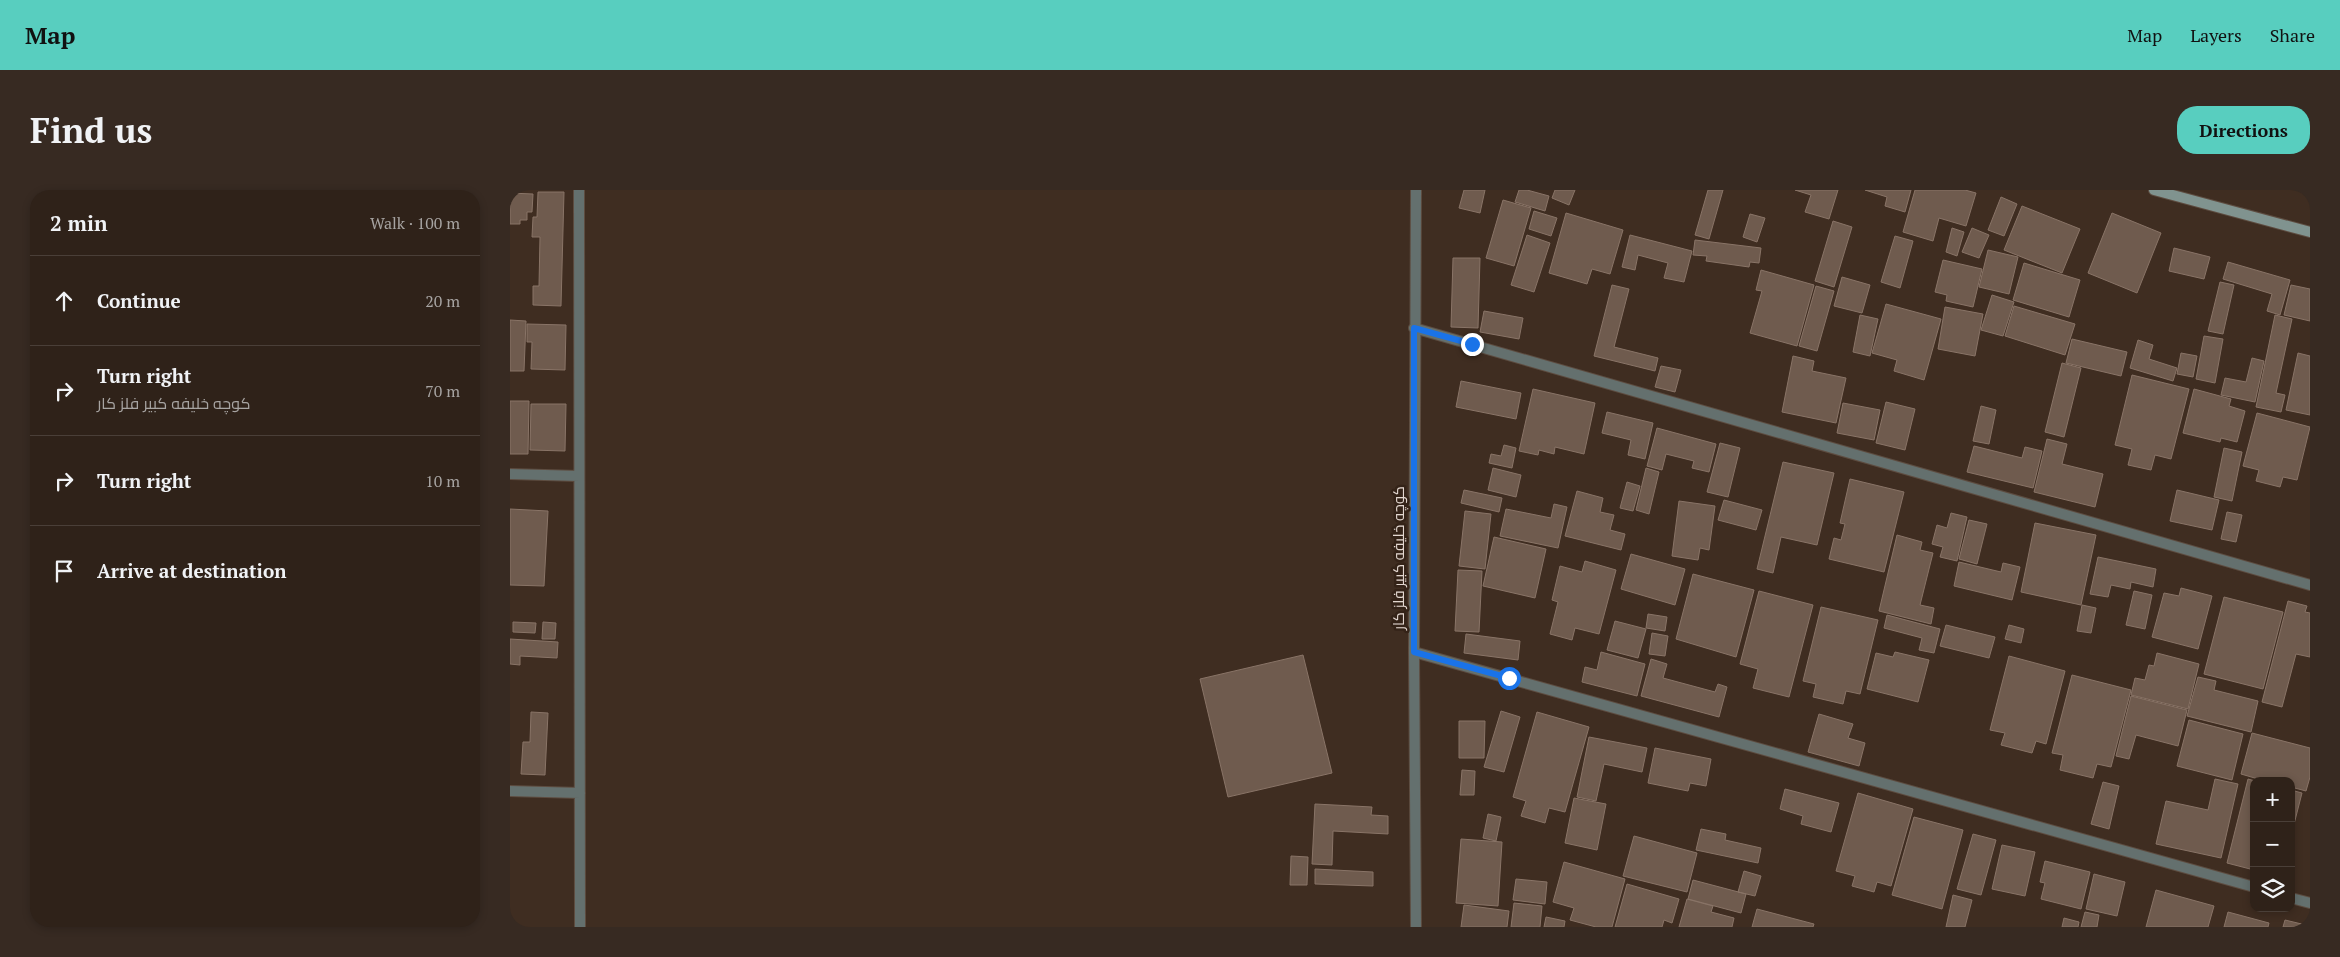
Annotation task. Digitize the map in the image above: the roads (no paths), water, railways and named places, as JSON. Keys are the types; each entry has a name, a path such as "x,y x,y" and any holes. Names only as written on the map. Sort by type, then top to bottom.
{"street":[{"path":"579,190 580,927"},
{"name":"کوچه خلیفه کبیر فلز کار","path":"1416,190 1414,328 1416,927"},
{"path":"2154,190 2310,232"},
{"path":"1414,328 2310,585"},
{"path":"510,474 579,476"},
{"path":"1414,652 2250,886"},
{"path":"510,791 580,793"},
{"path":"2295,899 2310,903"}]}
